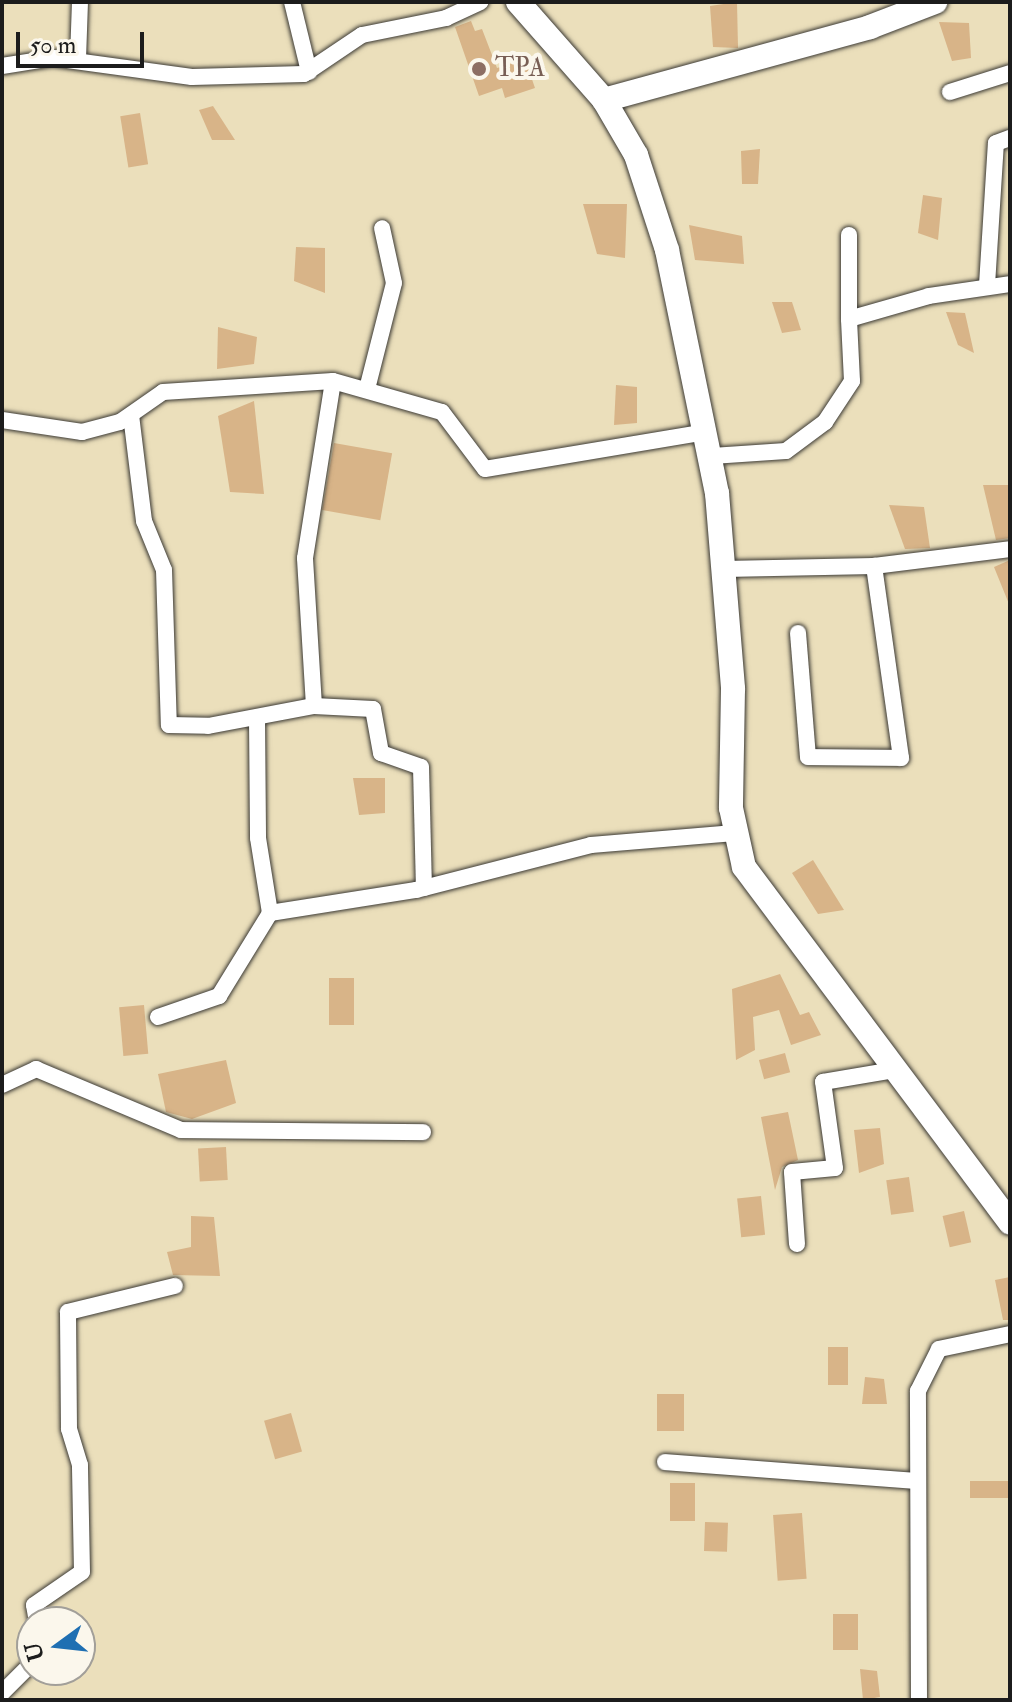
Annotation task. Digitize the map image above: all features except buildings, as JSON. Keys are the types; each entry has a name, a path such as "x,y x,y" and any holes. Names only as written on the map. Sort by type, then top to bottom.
{"street":[{"path":"78,59 80,2"},
{"path":"292,2 309,72"},
{"path":"2,66 78,59 192,77 309,72 362,35 446,18 480,2"},
{"path":"518,2 604,100 652,197 709,444 724,569 734,833 752,879 1010,1222"},
{"path":"604,100 870,27 935,2"},
{"path":"950,92 1010,73"},
{"path":"987,285 996,143 1010,138"},
{"path":"367,389 394,283 382,228"},
{"path":"2,420 63,433 97,430 131,415 163,392 333,381 442,412 485,469 709,444 772,454 808,439 852,381 849,235"},
{"path":"849,319 987,285 1010,284"},
{"path":"314,706 305,558 333,381"},
{"path":"131,415 144,521 164,570 167,723 191,728 257,719 314,706 373,709 381,753 421,767 424,888"},
{"path":"724,569 874,566 1010,549"},
{"path":"798,633 808,757 901,758 874,566"},
{"path":"158,1017 217,998 270,913 258,838 257,719"},
{"path":"270,913 424,888 591,845 734,833"},
{"path":"2,1085 36,1069 181,1130 423,1132"},
{"path":"797,1244 792,1172 835,1168 823,1082 894,1070"},
{"path":"34,1606 82,1572 80,1465 69,1433 68,1312 175,1286"},
{"path":"919,1700 915,1481 918,1391 927,1363 959,1340 1010,1334"},
{"path":"665,1462 915,1481"}],"place":[{"name":"TPA","path":"479,69"}]}
